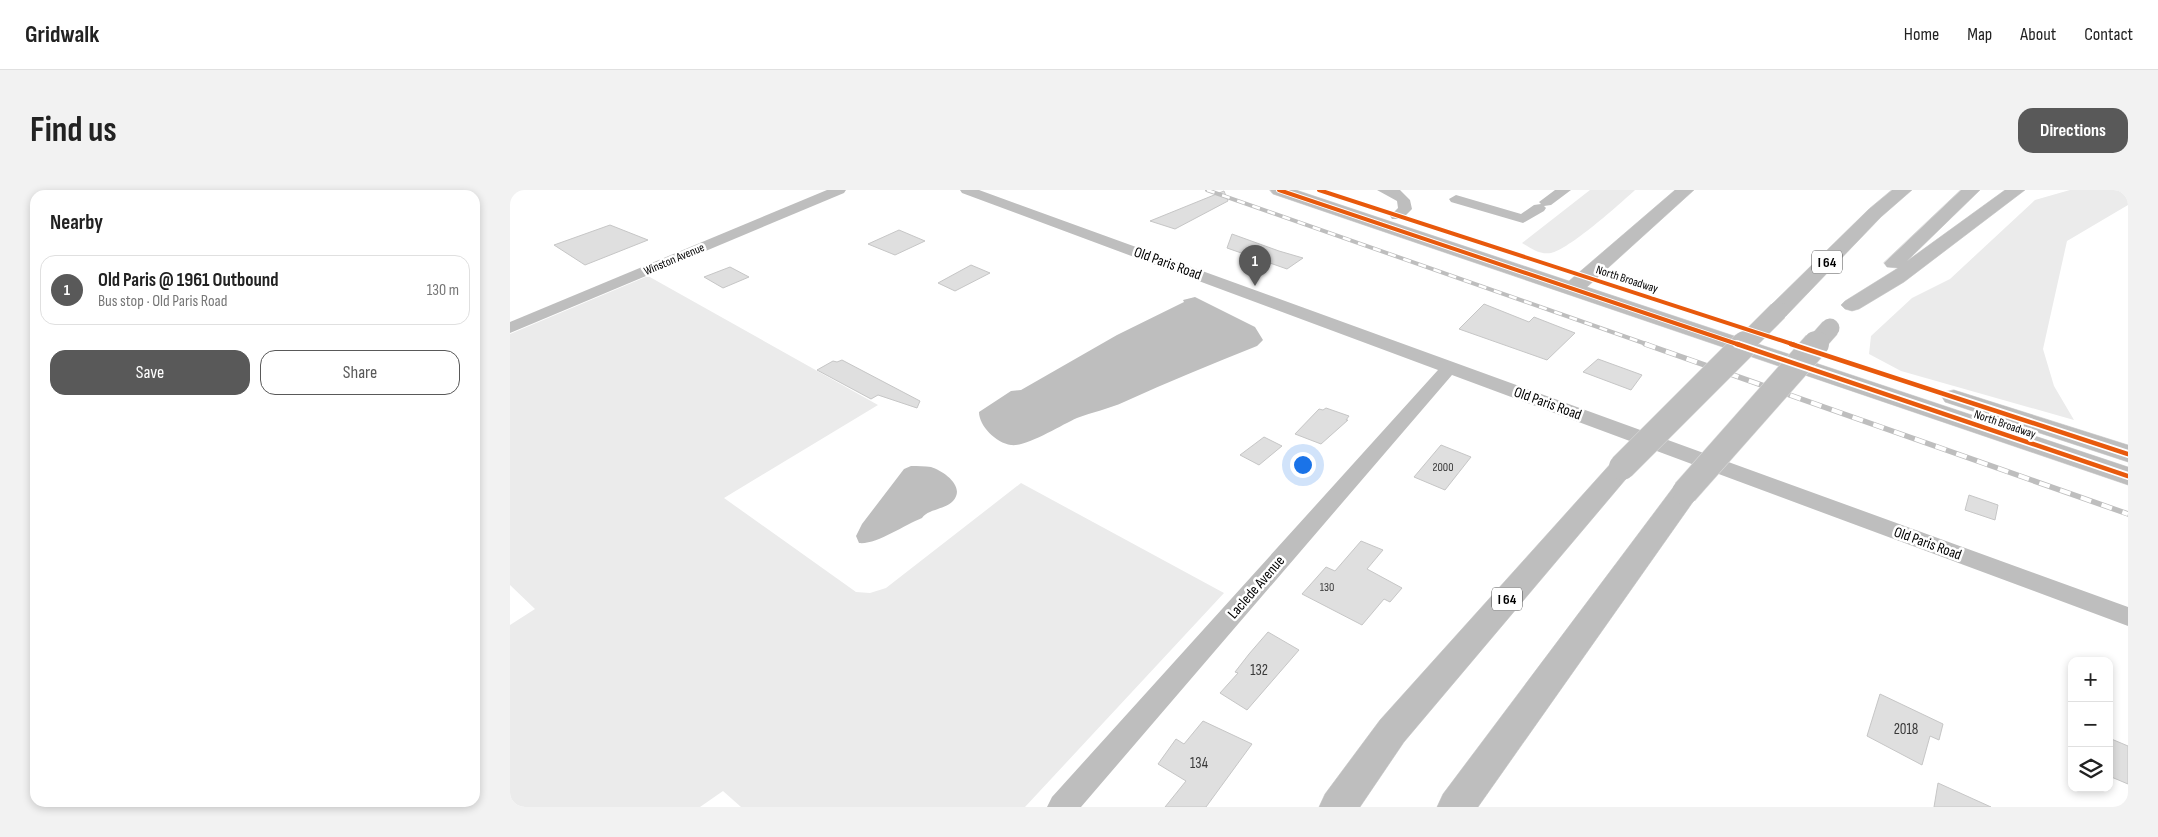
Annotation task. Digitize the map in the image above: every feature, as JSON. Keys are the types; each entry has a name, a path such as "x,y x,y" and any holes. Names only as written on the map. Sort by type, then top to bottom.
{"highway":[{"name":"North Broadway","path":"1279,190 2128,454"},
{"name":"North Broadway","path":"1319,190 2128,476"},
{"path":"1570,279 1659,190"},
{"path":"1570,279 1685,190"},
{"name":"I 64","path":"1338,807 1392,731 1622,467 1875,213 1903,190"},
{"path":"1456,807 1685,492 1830,328 1930,227 1971,190"},
{"path":"1852,305 1896,278 2016,190"}],"street":[{"name":"Winston Avenue","path":"510,328 839,190"},
{"name":"Old Paris Road","path":"967,190 2128,617"},
{"path":"1384,190 1395,193 1403,200 1405,209 1397,216"},
{"path":"1456,198 1523,219 1564,190"},
{"name":"Laclede Avenue","path":"1062,807 1450,367"}],"shaded area":[{"path":"1590,190 1635,190 1594,226 1559,250 1543,253 1522,243"},
{"path":"2070,190 2128,190 2128,205 2067,241 2043,349 2054,386 2074,420 1901,371 1869,354 1871,336 1912,298 1950,279 2035,200"},
{"path":"648,276 878,405 724,498 856,592 870,593 886,588 1021,483 1224,593 1025,807 741,807 723,791 700,807 510,807 510,625 535,609 510,585 510,334"},
{"path":"1195,297 1255,327 1263,340 1257,346 1118,404 1077,418 1026,443 1018,445 1005,444 985,428 979,412 1011,391 1021,390 1117,335 1184,302 1183,300"},
{"path":"911,466 931,467 942,472 952,480 957,490 953,501 882,538 859,543 856,536 862,524 904,469"}],"building":[{"path":"1224,191 1228,201 1175,229 1150,221"},
{"path":"610,225 648,240 585,265 554,245"},
{"path":"899,230 925,241 895,255 868,244"},
{"path":"1232,234 1303,258 1287,269 1227,248"},
{"path":"971,265 990,273 955,291 938,283"},
{"path":"730,267 749,277 723,288 704,277"},
{"path":"1484,304 1529,322 1534,317 1575,333 1547,360 1459,329"},
{"path":"1598,359 1642,375 1631,390 1583,372"},
{"path":"842,360 920,401 917,408 878,395 871,399 817,370 833,361"},
{"path":"1326,408 1349,416 1346,420 1348,420 1321,444 1295,434 1319,409 1323,410"},
{"path":"1264,437 1282,446 1259,465 1240,455"},
{"path":"1441,445 1471,457 1445,490 1414,477"},
{"path":"1969,495 1998,505 1995,520 1965,510"},
{"path":"1361,541 1383,550 1367,569 1402,588 1390,602 1384,599 1362,625 1302,594 1326,567 1335,571"},
{"path":"1268,632 1299,650 1247,710 1220,693 1238,673 1235,672"},
{"path":"1880,694 1943,724 1939,740 1930,736 1922,765 1867,736"},
{"path":"1203,721 1252,744 1206,807 1165,807 1186,781 1158,764 1176,739 1184,744"},
{"path":"2113,740 2128,746 2128,784 2113,778"},
{"path":"1938,783 1991,807 1934,807"}],"railway":[{"path":"1207,190 1649,345"},
{"path":"1645,344 2128,514"}],"cycle path":[{"path":"1279,190 2128,476"},
{"path":"1319,190 2128,454"}],"place":[{"name":"Old Paris @ 1961 Outbound","path":"1255,286"}]}
